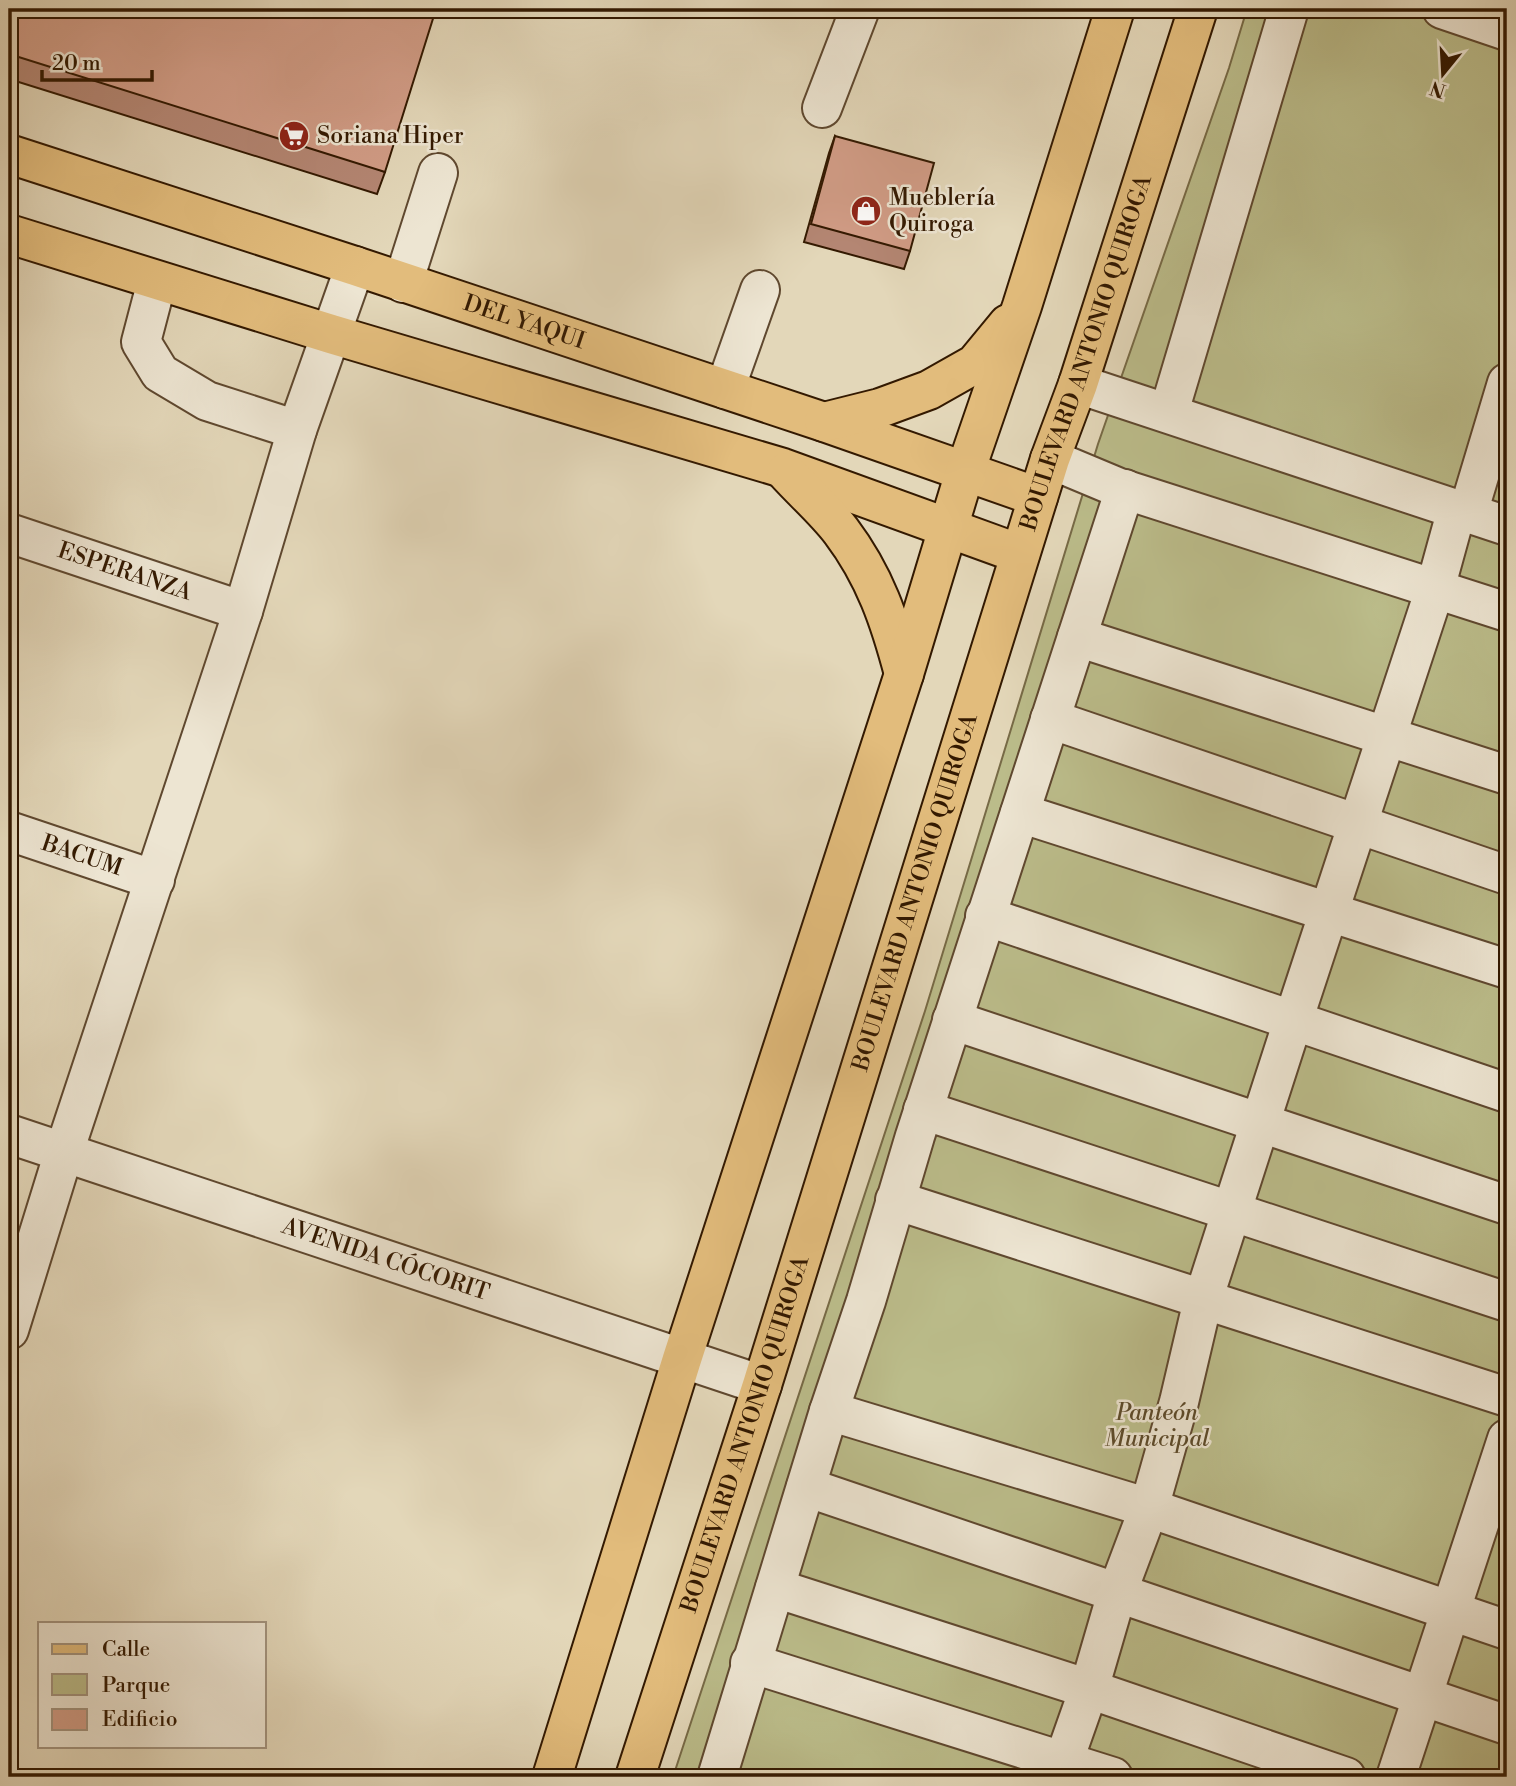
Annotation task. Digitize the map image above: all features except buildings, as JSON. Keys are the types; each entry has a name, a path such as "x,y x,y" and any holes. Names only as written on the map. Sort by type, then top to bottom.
{"main road":[{"path":"552,1777 682,1359 904,674 965,472 1022,306 1115,9"},
{"name":"BOULEVARD ANTONIO QUIROGA","path":"635,1777 762,1385 1049,459 1078,384 1198,9"},
{"name":"DEL YAQUI","path":"9,154 725,389 1038,497"},
{"path":"9,234 331,334 782,468 1020,554"},
{"path":"824,422 880,408 929,390 975,364 1022,306"},
{"path":"782,468 841,530 868,571 889,618 904,674"}],"street":[{"path":"822,108 860,9"},
{"path":"1169,412 1289,9"},
{"path":"1442,9 1507,31"},
{"path":"403,283 438,173"},
{"path":"9,1330 64,1152 243,611 297,430 355,266"},
{"path":"157,281 141,342 160,373 207,401 297,430"},
{"path":"725,389 760,290"},
{"path":"1060,1769 1089,1689 1117,1593 1149,1508 1179,1402 1203,1300 1435,589 1507,383"},
{"path":"1078,384 1507,526"},
{"path":"1049,459 1125,489 1507,612"},
{"path":"717,1777 750,1663 866,1301 923,1110 1125,489"},
{"name":"ESPERANZA","path":"9,533 243,611"},
{"path":"1077,637 1507,775"},
{"path":"1050,719 1507,875"},
{"path":"1020,813 1507,970"},
{"name":"BACUM","path":"9,831 155,880"},
{"path":"985,916 1507,1093"},
{"path":"953,1020 1260,1125 1507,1205"},
{"path":"923,1110 1507,1302"},
{"name":"AVENIDA CÓCORIT","path":"9,1134 762,1385"},
{"path":"895,1200 1507,1397"},
{"path":"830,1411 1149,1508 1507,1630"},
{"path":"1396,1777 1507,1438"},
{"path":"806,1487 1507,1725"},
{"path":"775,1588 1089,1689 1346,1777"},
{"path":"750,1663 1060,1769 1113,1777"}],"green space":[{"name":"Panteón Municipal","path":"1247,9 1507,9 1507,1777 673,1777 925,1011 1098,444"}],"place":[{"name":"Soriana Hiper","path":"294,136"},
{"name":"Mueblería Quiroga","path":"866,211"}]}
